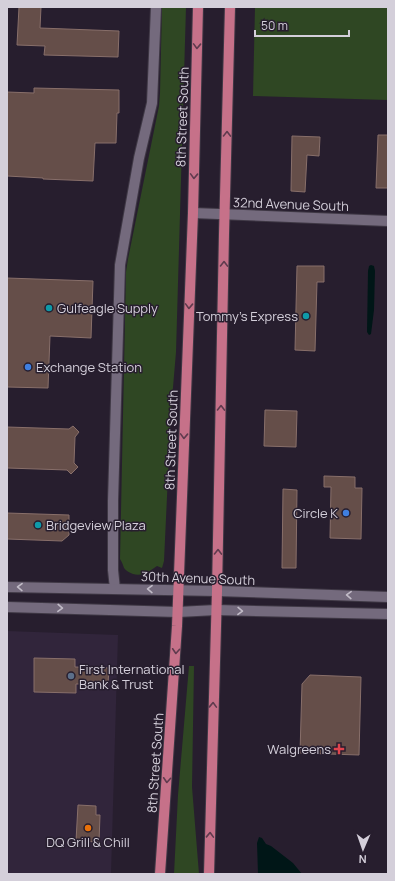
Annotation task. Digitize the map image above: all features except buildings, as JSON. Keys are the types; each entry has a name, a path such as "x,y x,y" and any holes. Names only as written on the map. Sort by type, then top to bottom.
{"main road":[{"name":"8th Street South","path":"160,874 179,590 193,213 198,7"},
{"path":"209,874 230,7"}],"street":[{"path":"116,589 113,570 113,554 120,265 139,158 152,103 156,7"},
{"name":"32nd Avenue South","path":"193,213 388,221"},
{"name":"30th Avenue South","path":"7,587 179,590 388,597"},
{"path":"370,596 370,613"},
{"path":"7,607 178,612 216,610 388,614"}],"shaded area":[{"path":"369,266 374,266 375,271 374,310 371,334 369,335 367,332 368,271"},
{"path":"7,631 118,635 111,874 7,874"},
{"path":"259,837 262,838 266,844 271,846 293,863 302,874 258,874 257,843"}],"green space":[{"path":"162,7 186,7 176,352 171,411 164,561 162,568 157,566 146,573 136,575 124,568 120,559 126,272 159,106"},
{"path":"255,7 388,7 388,100 253,96"},
{"path":"189,666 194,666 192,787 199,874 174,874 178,795"}],"place":[{"name":"Gulfeagle Supply","path":"49,308"},
{"name":"Tommy's Express","path":"306,316"},
{"name":"Exchange Station","path":"28,367"},
{"name":"Circle K","path":"346,513"},
{"name":"Bridgeview Plaza","path":"38,525"},
{"name":"First International Bank & Trust","path":"71,676"},
{"name":"Walgreens","path":"339,749"},
{"name":"DQ Grill & Chill","path":"88,828"}]}
